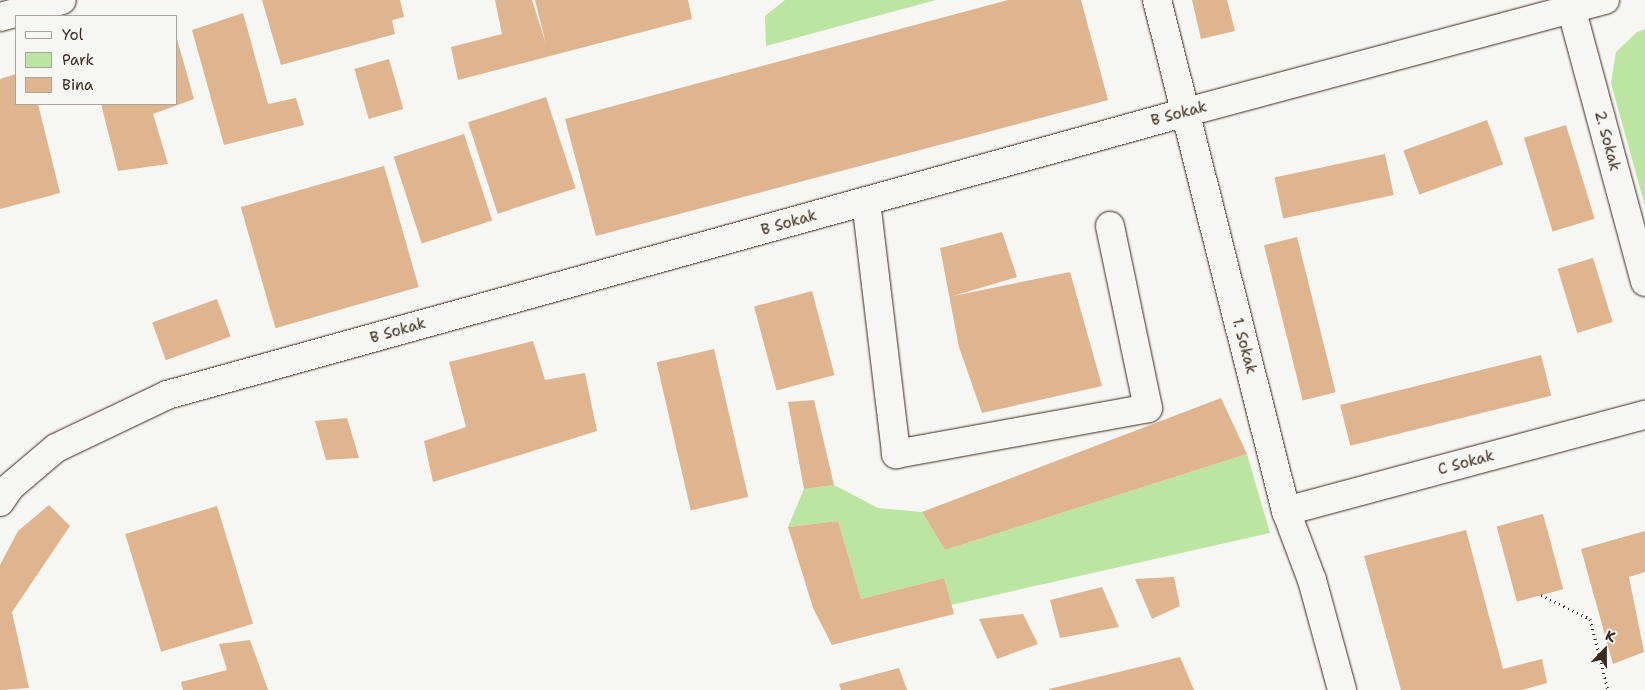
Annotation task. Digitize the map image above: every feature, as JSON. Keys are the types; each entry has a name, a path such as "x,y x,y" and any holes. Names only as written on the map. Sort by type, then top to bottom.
{"lane":[{"path":"0,17 62,0"},
{"name":"1. Sokak","path":"1157,0 1183,113 1286,511 1312,580 1342,690"},
{"name":"B Sokak","path":"0,502 10,487 56,448 167,395 1570,5 1605,0"},
{"name":"2. Sokak","path":"1570,5 1645,282"},
{"path":"866,201 896,454 1148,408 1110,226"},
{"name":"C Sokak","path":"1286,511 1645,415"}],"path":[{"path":"1541,595 1590,619 1608,690"}],"green space":[{"path":"785,0 936,0 766,46 765,16"},
{"path":"1645,29 1645,206 1611,83 1616,52 1637,32"},
{"path":"1247,454 1270,533 951,605 944,578 861,599 838,521 788,527 804,489 834,485 878,508 922,512 945,550"}],"building":[{"path":"262,0 400,0 404,17 392,20 395,34 281,65"},
{"path":"495,0 532,0 546,44 535,0 688,0 692,19 458,80 451,47 502,34"},
{"path":"1008,0 1081,0 1108,100 596,236 565,119"},
{"path":"1192,0 1227,0 1235,31 1201,39"},
{"path":"243,13 268,104 296,98 304,125 224,145 192,30"},
{"path":"178,43 194,99 178,105"},
{"path":"389,59 403,109 369,119 354,69"},
{"path":"15,74 15,105 38,105 60,193 0,209 0,79"},
{"path":"546,97 576,188 498,214 468,122"},
{"path":"101,105 178,105 153,114 168,164 118,171"},
{"path":"1487,120 1503,164 1419,195 1403,150"},
{"path":"1566,125 1595,219 1553,232 1524,138"},
{"path":"464,134 492,221 422,243 394,157"},
{"path":"1385,154 1394,195 1283,219 1274,177"},
{"path":"384,166 419,287 276,328 241,207"},
{"path":"1002,232 1017,277 953,296 1070,272 1102,386 982,413 959,347 940,248"},
{"path":"1297,237 1336,392 1303,400 1264,245"},
{"path":"1593,258 1613,322 1577,333 1558,269"},
{"path":"812,291 835,375 777,391 754,307"},
{"path":"217,299 231,337 166,360 152,323"},
{"path":"533,341 545,380 585,373 597,431 433,482 424,441 466,427 449,362"},
{"path":"714,349 748,497 691,510 657,362"},
{"path":"1541,355 1551,396 1350,446 1340,405"},
{"path":"1221,398 1247,454 945,550 922,512"},
{"path":"814,400 834,485 804,489 788,402"},
{"path":"347,418 359,458 326,460 315,421"},
{"path":"49,505 70,526 12,612 29,688 0,690 0,565 18,531"},
{"path":"217,506 253,624 161,652 125,534"},
{"path":"1543,514 1563,589 1517,602 1497,526"},
{"path":"838,521 861,599 944,578 954,614 832,645 813,608 788,527"},
{"path":"1466,530 1503,669 1542,659 1547,683 1522,690 1401,690 1364,556"},
{"path":"1645,531 1645,572 1629,577 1644,652 1613,664 1581,549"},
{"path":"1174,577 1180,606 1152,619 1135,579"},
{"path":"1102,587 1119,627 1060,638 1050,600"},
{"path":"1023,614 1038,644 997,659 979,619"},
{"path":"250,640 268,690 183,690 181,682 227,670 219,644"},
{"path":"1180,657 1194,690 1049,690 1049,689"},
{"path":"899,668 907,690 841,690 839,684"}]}
